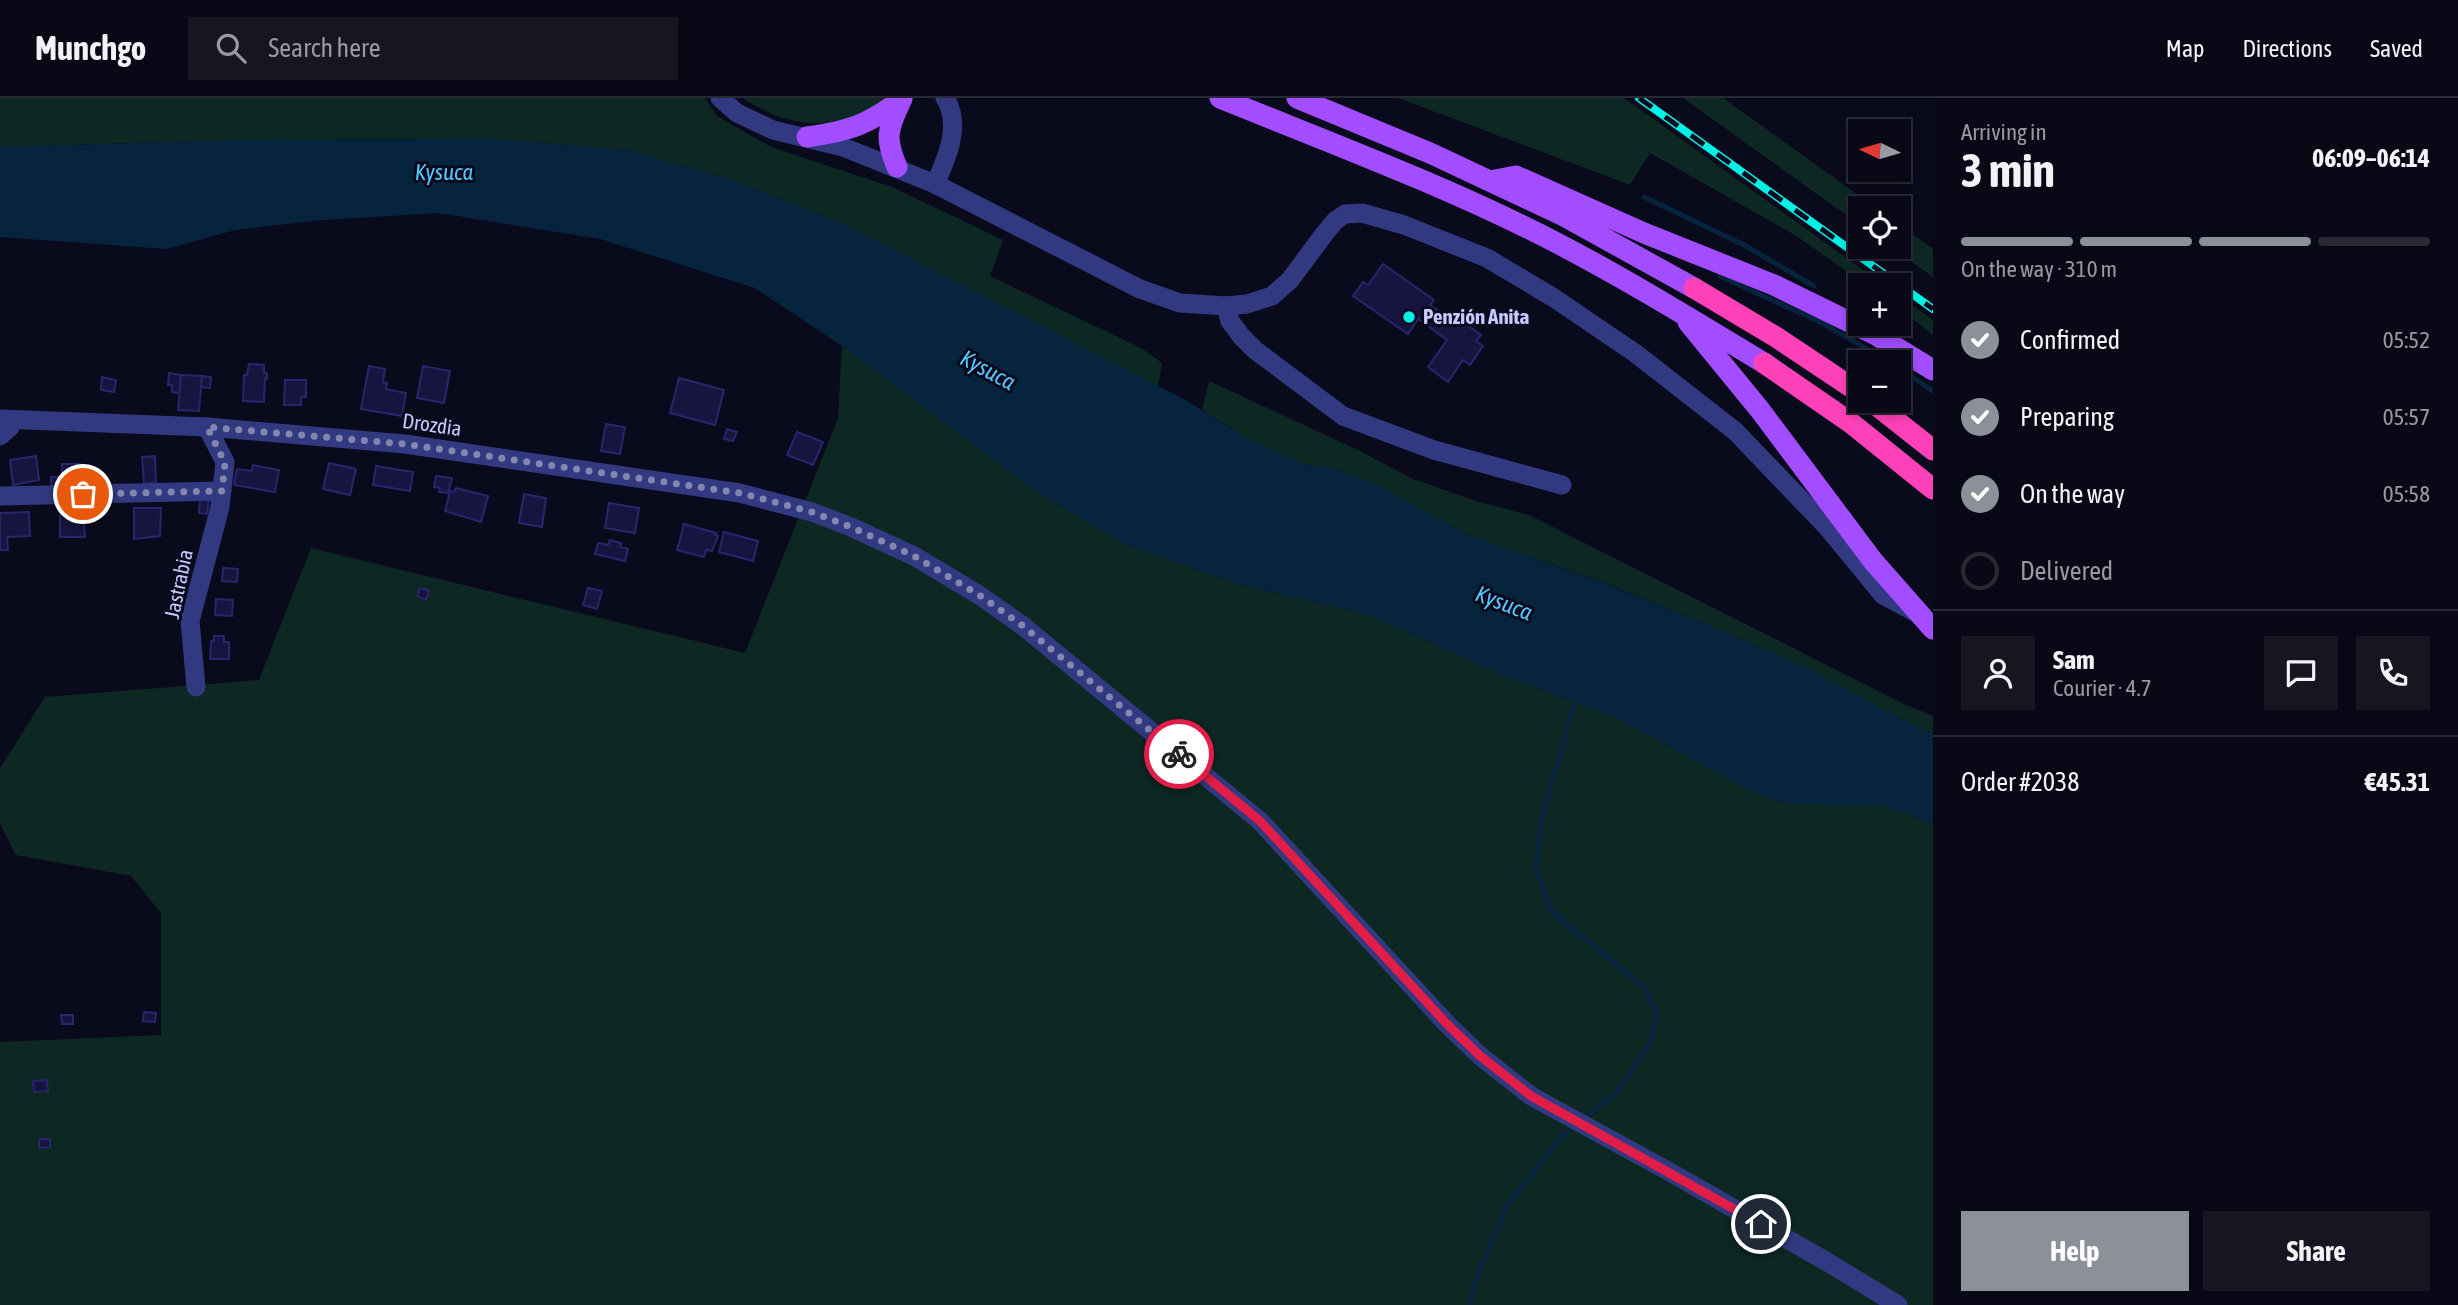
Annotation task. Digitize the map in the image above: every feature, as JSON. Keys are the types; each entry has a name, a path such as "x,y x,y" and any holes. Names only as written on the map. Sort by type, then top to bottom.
{"highway":[{"path":"1694,288 1776,337 1848,385"},
{"path":"1764,363 1851,423 1933,488"},
{"path":"1886,413 1933,450"}],"main road":[{"path":"807,137 855,128 877,118 903,98"},
{"path":"897,167 889,149 888,136 891,122 903,98"},
{"path":"1220,98 1435,186 1556,243 1681,312 1764,363"},
{"path":"1297,98 1564,216 1694,288"},
{"path":"1489,181 1516,176 1644,233 1774,285 1876,335 1933,370"},
{"path":"1681,312 1729,375 1760,410 1873,561 1933,629"}],"street":[{"path":"720,98 737,113 773,130 843,147 897,167 1158,298 1180,303 1226,306 1247,304 1272,296 1290,281 1325,233 1345,214 1362,213 1404,225 1487,258 1554,298 1635,353 1735,431 1828,528 1883,595 1917,614"},
{"path":"935,184 950,152 953,128 949,104 945,98"},
{"path":"1226,306 1230,321 1255,350 1343,415 1433,450 1562,485"},
{"path":"0,436 10,428 7,419"},
{"name":"Drozdia","path":"7,419 207,427 405,444 727,491 812,512 914,556 979,595 1023,626 1260,821 1446,1023 1479,1055 1531,1096 1795,1243 1898,1305"},
{"name":"Jastrabia","path":"196,687 190,621 220,507 225,463 207,427"},
{"path":"0,496 222,491"}],"green space":[{"path":"0,98 705,98 717,116 771,147 892,187 1003,240 990,276 1143,349 1162,363 1158,386 842,223 729,179 627,150 499,139 232,140 0,147"},
{"path":"743,98 889,98 853,117 816,123 779,117"},
{"path":"1398,98 1624,98 1867,273 1849,273 1795,235 1650,153 1630,185"},
{"path":"1683,98 1723,98 1859,196 1848,196 1848,216"},
{"path":"1911,233 1933,249 1933,277 1908,259 1911,259"},
{"path":"1911,304 1933,320 1933,335 1911,318"},
{"path":"842,346 1036,492 1127,545 1234,583 1372,616 1502,675 1615,717 1749,790 1786,804 1884,806 1933,824 1933,1305 0,1305 0,1042 161,1035 161,913 131,876 16,855 0,823 0,768 45,697 259,680 311,548 745,653 838,418"},
{"path":"1209,381 1360,451 1413,479 1476,501 1529,515 1904,704 1933,716 1933,734 1809,669 1730,634 1603,582 1468,535 1377,485 1333,468 1304,464 1250,440 1202,410"}],"water":[{"name":"Kysuca","path":"499,139 627,150 729,179 842,223 1182,398 1250,440 1304,464 1333,468 1377,485 1468,535 1602,582 1809,669 1933,734 1933,824 1884,806 1786,804 1749,790 1615,717 1502,675 1372,616 1234,583 1127,545 1036,492 842,346 755,288 600,239 439,213 322,220 235,230 167,249 0,237 0,147 232,140"}],"building":[{"path":"1383,264 1434,300 1430,305 1458,324 1460,320 1481,335 1476,341 1483,346 1470,365 1463,360 1448,382 1428,367 1447,340 1418,319 1408,334 1353,296 1363,282 1368,285"},
{"path":"249,364 264,365 267,379 265,378 264,402 243,401 244,375 247,375"},
{"path":"369,366 385,369 383,382 387,383 386,389 406,393 402,416 361,409"},
{"path":"423,366 450,371 444,403 417,398"},
{"path":"169,373 181,375 180,393 172,392 172,385 168,385"},
{"path":"181,375 202,376 199,411 178,410"},
{"path":"202,376 211,377 210,388 201,387"},
{"path":"102,377 116,380 114,392 101,390"},
{"path":"679,378 724,390 715,425 670,413"},
{"path":"285,380 306,380 306,397 301,397 301,405 284,405"},
{"path":"606,424 625,427 620,454 601,451"},
{"path":"727,429 737,432 733,441 724,439"},
{"path":"797,432 823,442 813,465 787,455"},
{"path":"36,456 39,480 13,485 10,460"},
{"path":"155,456 156,483 144,484 142,457"},
{"path":"329,463 356,469 350,495 323,489"},
{"path":"62,464 80,464 80,473 62,473"},
{"path":"253,465 279,470 275,492 234,485 237,469 252,471"},
{"path":"376,466 413,472 410,491 373,485"},
{"path":"67,475 83,475 84,488 67,488"},
{"path":"436,476 452,478 448,493 439,492 440,488 434,487"},
{"path":"51,477 67,477 67,487 51,487"},
{"path":"456,488 488,496 481,522 445,511 450,491 454,492"},
{"path":"524,494 546,498 542,527 519,523"},
{"path":"200,499 209,499 207,514 199,513"},
{"path":"609,503 639,508 635,533 605,528"},
{"path":"60,504 83,508 85,537 60,537"},
{"path":"134,508 161,508 160,536 134,539"},
{"path":"29,512 30,536 7,537 8,550 0,550 0,513"},
{"path":"684,524 716,533 718,536 712,551 706,550 704,557 677,550"},
{"path":"724,532 758,541 753,561 719,552"},
{"path":"610,540 621,543 620,547 628,549 625,561 595,554 598,543 608,545"},
{"path":"223,568 238,569 237,582 222,581"},
{"path":"420,588 429,591 426,600 417,596"},
{"path":"588,588 602,591 597,609 583,605"},
{"path":"216,599 233,600 232,616 215,615"},
{"path":"214,636 224,636 224,642 229,642 229,659 210,659"},
{"path":"144,1012 156,1013 155,1022 143,1021"},
{"path":"61,1015 73,1015 73,1024 62,1024"},
{"path":"47,1080 48,1091 34,1092 33,1081"},
{"path":"39,1139 50,1139 50,1147 39,1148"}],"waterway":[{"path":"1644,197 1744,245 1814,286"},
{"path":"1720,276 1822,323 1869,350"},
{"path":"1911,376 1933,391"},
{"path":"1576,698 1542,817 1536,868 1551,911 1645,988 1656,1013 1652,1040 1618,1091 1582,1120"},
{"path":"1470,1305 1475,1282 1507,1206 1563,1135 1574,1126"}],"railway":[{"path":"1639,98 1933,309"}],"way so far":[{"path":"83,494 222,491 225,463 207,427 405,444 740,493 812,512 914,556 979,595 1023,626 1179,754"}],"place":[{"name":"Penzión Anita","path":"1409,317"}],"route":[{"path":"1179,754 1260,821 1446,1023 1479,1055 1531,1096 1761,1224"}]}
